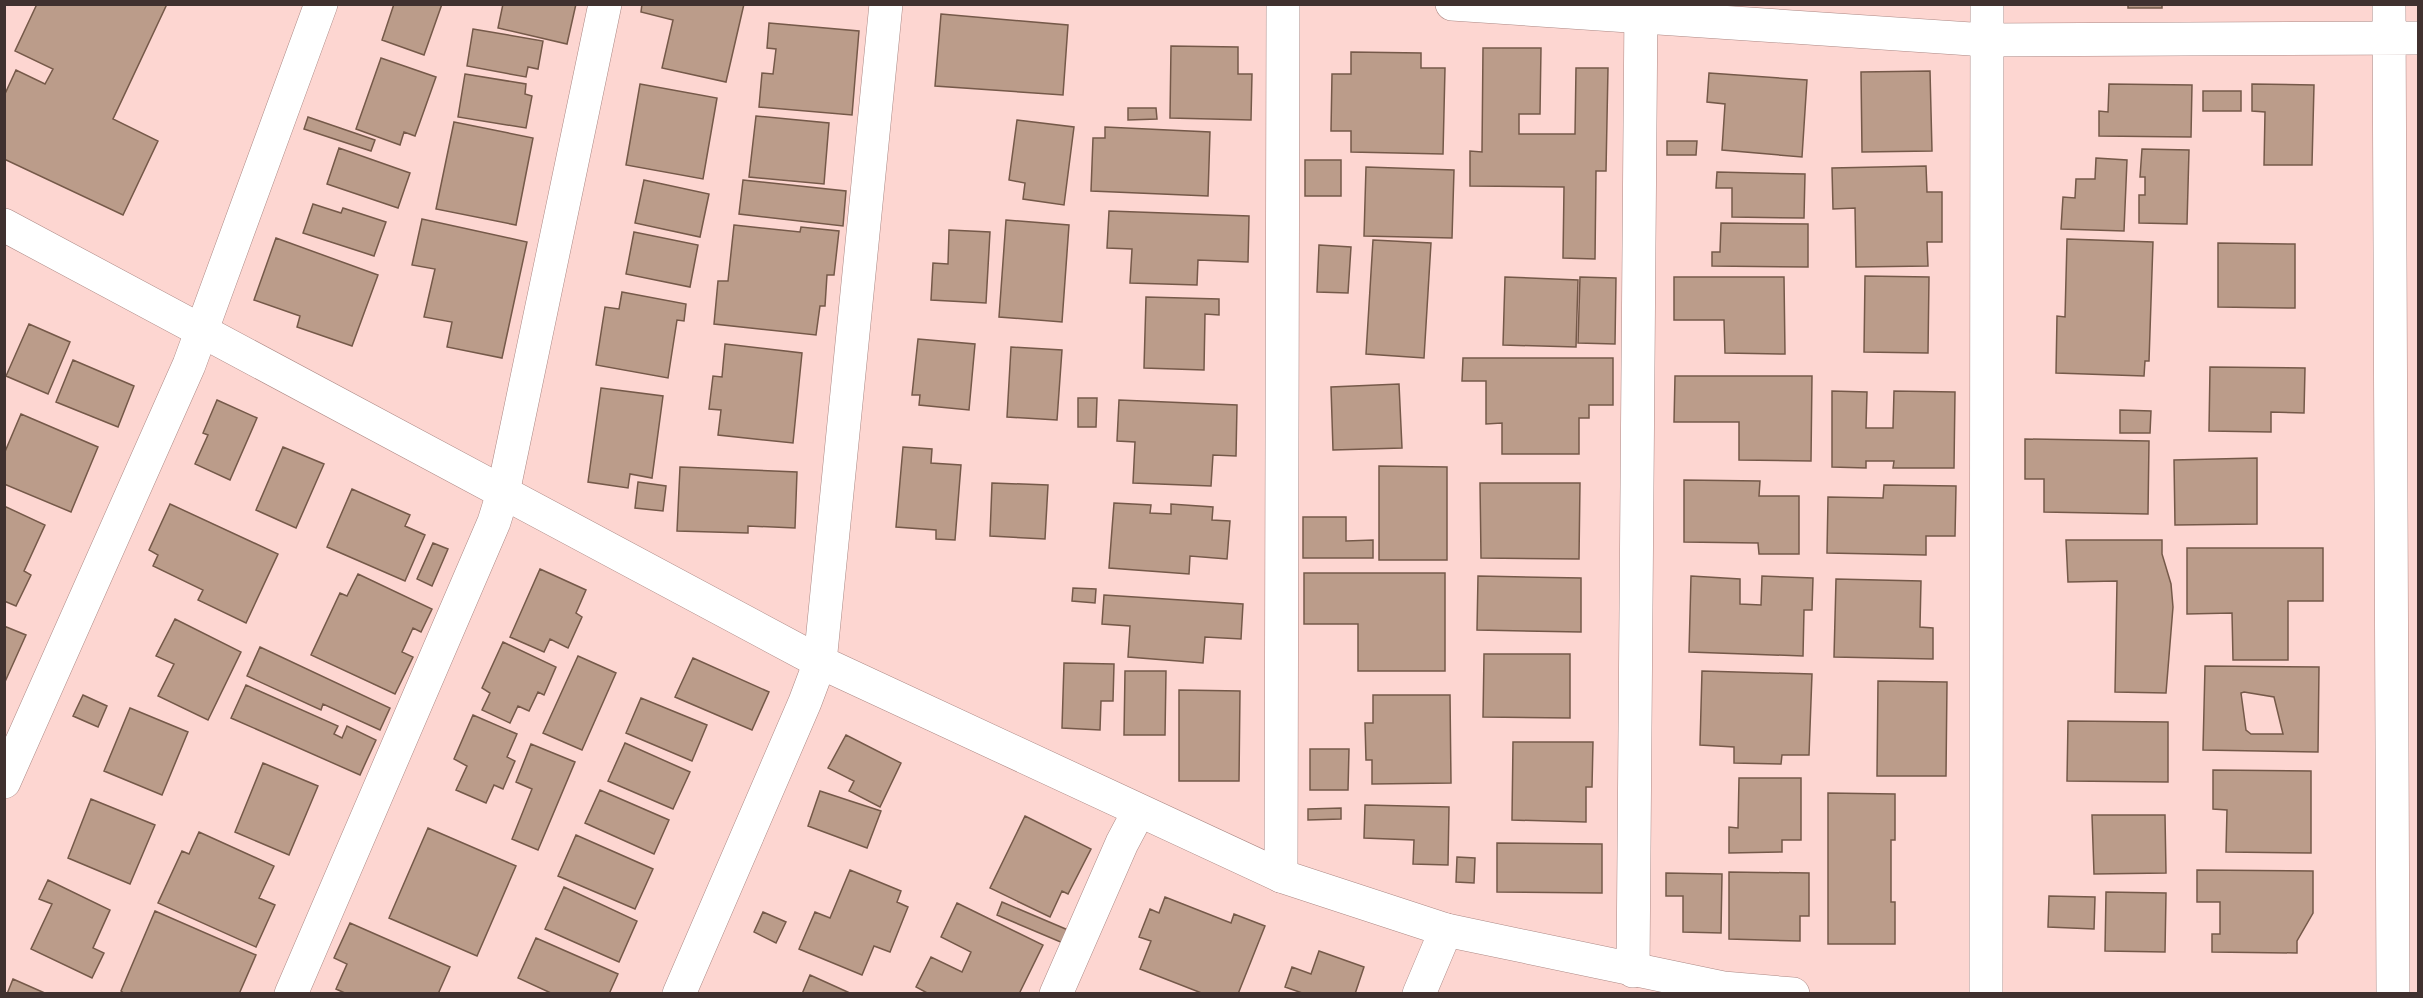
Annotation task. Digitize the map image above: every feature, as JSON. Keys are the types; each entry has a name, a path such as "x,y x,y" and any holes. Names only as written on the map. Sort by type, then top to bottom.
{"street":[{"path":"4,782 189,365 321,4"},
{"path":"291,993 489,533 503,494 605,4"},
{"path":"679,993 805,702 820,662 886,4"},
{"path":"1281,876 1283,4"},
{"path":"1452,4 1641,11 1986,40 2404,38"},
{"path":"1986,993 1987,4"},
{"path":"2389,4 2404,38 2393,993"},
{"path":"1633,971 1641,11"},
{"path":"4,225 820,662 1281,876 1446,930 1722,991 1793,993"},
{"path":"1056,993 1122,843 1139,811"},
{"path":"1419,993 1446,930"}],"building":[{"path":"37,4 167,4 113,119 158,141 123,215 4,159 4,96 16,70 45,84 53,69 15,51"},
{"path":"394,4 442,4 424,55 382,40"},
{"path":"503,4 576,4 567,44 498,28"},
{"path":"642,4 744,4 726,82 662,68 673,20 641,12"},
{"path":"2128,4 2162,4 2162,8 2128,8"},
{"path":"941,14 1068,25 1063,95 935,86"},
{"path":"769,23 859,31 852,115 759,107 762,73 773,74 776,49 767,48"},
{"path":"473,29 543,41 538,69 528,67 526,77 467,66"},
{"path":"1171,46 1238,47 1238,74 1252,74 1251,120 1170,118"},
{"path":"1483,48 1541,48 1540,114 1519,114 1519,134 1575,134 1576,68 1608,68 1606,171 1596,171 1595,259 1563,258 1564,187 1470,186 1470,151 1482,152"},
{"path":"1351,52 1421,53 1421,68 1445,68 1443,154 1351,152 1351,131 1331,131 1332,74 1351,74"},
{"path":"381,58 436,77 415,136 404,132 400,145 356,129"},
{"path":"1930,71 1932,151 1862,152 1861,72"},
{"path":"1709,73 1807,80 1802,157 1722,150 1725,104 1707,102"},
{"path":"465,74 526,84 525,94 532,96 526,128 458,117"},
{"path":"640,84 717,98 703,179 626,165"},
{"path":"2109,84 2192,85 2191,137 2099,136 2099,111 2108,112"},
{"path":"2252,84 2314,85 2312,165 2264,165 2265,112 2252,111"},
{"path":"2203,91 2241,91 2241,111 2203,111"},
{"path":"1128,108 1156,108 1157,119 1128,120"},
{"path":"756,116 829,123 824,184 749,177"},
{"path":"308,117 375,140 371,151 304,129"},
{"path":"1017,120 1074,127 1064,205 1023,199 1025,183 1009,180"},
{"path":"454,122 533,138 516,225 436,209"},
{"path":"1105,127 1210,132 1208,196 1091,191 1093,138 1105,138"},
{"path":"1667,141 1697,141 1696,155 1667,155"},
{"path":"339,148 410,173 398,208 327,184"},
{"path":"2142,149 2189,150 2187,224 2139,223 2139,195 2145,195 2145,177 2140,177"},
{"path":"2096,158 2127,160 2124,231 2061,229 2063,197 2075,198 2076,179 2095,179"},
{"path":"1305,160 1341,160 1341,196 1305,196"},
{"path":"1926,166 1927,192 1942,192 1942,242 1927,242 1928,266 1856,267 1855,208 1833,209 1832,168"},
{"path":"1366,167 1454,170 1452,238 1364,236"},
{"path":"1717,172 1805,174 1804,218 1732,217 1732,188 1716,188"},
{"path":"644,180 709,194 700,237 635,223"},
{"path":"743,180 846,191 843,226 739,214"},
{"path":"313,204 341,213 343,208 386,222 374,256 303,233"},
{"path":"1109,211 1249,216 1248,262 1198,260 1197,285 1130,283 1132,249 1107,248"},
{"path":"422,219 527,242 502,358 447,347 452,322 424,317 435,269 412,265"},
{"path":"1006,220 1069,225 1062,322 999,317"},
{"path":"1721,223 1808,224 1808,267 1712,266 1712,252 1720,252"},
{"path":"734,225 800,232 801,227 839,231 834,275 827,275 825,306 820,306 816,335 714,324 718,281 728,281"},
{"path":"949,230 990,232 986,303 931,300 933,263 948,264"},
{"path":"634,232 698,245 690,287 626,274"},
{"path":"276,238 378,275 352,346 297,327 300,316 254,300"},
{"path":"2067,239 2153,242 2149,361 2145,361 2144,376 2056,373 2057,316 2065,317"},
{"path":"1373,240 1431,243 1424,358 1366,354"},
{"path":"2218,243 2295,244 2295,308 2218,307"},
{"path":"1319,245 1351,247 1348,293 1317,292"},
{"path":"1865,276 1929,277 1928,353 1864,352"},
{"path":"1505,277 1578,280 1576,347 1503,345"},
{"path":"1580,277 1616,278 1615,344 1578,343"},
{"path":"1674,277 1784,277 1785,354 1725,353 1724,320 1674,320"},
{"path":"622,292 686,304 684,321 677,320 668,378 596,365 605,307 619,309"},
{"path":"1146,297 1219,299 1219,315 1205,314 1204,370 1144,368"},
{"path":"29,324 70,342 48,394 6,376"},
{"path":"918,339 975,344 969,410 919,405 920,395 912,395"},
{"path":"725,344 802,353 793,443 718,435 721,410 709,409 713,376 722,377"},
{"path":"1011,347 1062,350 1057,420 1007,417"},
{"path":"1463,358 1613,358 1613,405 1589,405 1589,418 1579,418 1579,454 1502,454 1502,423 1486,424 1486,381 1462,381"},
{"path":"73,360 134,386 118,427 56,402"},
{"path":"2210,367 2305,368 2304,413 2271,412 2271,432 2209,431"},
{"path":"1675,376 1812,376 1811,461 1739,460 1739,422 1674,422"},
{"path":"1399,384 1402,448 1333,450 1331,387"},
{"path":"601,388 663,396 652,478 630,474 628,488 588,482"},
{"path":"1832,391 1867,392 1866,428 1893,428 1894,391 1955,392 1954,468 1893,468 1894,461 1866,461 1866,468 1832,467"},
{"path":"1078,398 1097,398 1096,427 1078,427"},
{"path":"217,400 257,418 230,480 195,464 208,435 203,433"},
{"path":"1119,400 1237,405 1236,456 1213,455 1211,486 1133,483 1135,442 1117,441"},
{"path":"2120,410 2151,411 2150,433 2120,433"},
{"path":"21,414 98,447 71,512 4,484 4,454"},
{"path":"2025,439 2149,441 2148,514 2044,512 2044,479 2025,479"},
{"path":"283,447 324,464 296,528 256,510"},
{"path":"903,447 932,449 931,463 961,465 955,540 936,539 936,530 896,527"},
{"path":"2257,458 2257,524 2175,525 2174,460"},
{"path":"1379,466 1447,467 1447,560 1379,560"},
{"path":"680,467 797,472 795,528 748,526 748,533 677,531"},
{"path":"1684,480 1760,481 1759,496 1799,496 1799,554 1759,554 1758,543 1684,542"},
{"path":"638,482 666,486 663,511 635,508"},
{"path":"992,483 1048,485 1045,539 990,536"},
{"path":"1480,483 1580,483 1579,559 1481,558"},
{"path":"1884,485 1956,486 1955,536 1926,536 1926,555 1827,553 1828,497 1883,498"},
{"path":"352,489 410,515 405,526 425,535 405,581 327,547"},
{"path":"1114,503 1151,505 1150,513 1171,514 1171,504 1213,507 1212,520 1230,521 1227,559 1190,556 1189,574 1109,568"},
{"path":"170,504 278,554 246,623 198,600 203,590 153,566 158,555 149,550"},
{"path":"4,506 45,525 24,571 31,575 16,606 4,601"},
{"path":"1303,517 1346,517 1346,541 1373,540 1373,558 1303,558"},
{"path":"2066,540 2162,540 2162,554 2171,584 2173,607 2166,693 2115,692 2117,581 2068,582"},
{"path":"433,543 448,549 432,586 417,579"},
{"path":"2187,548 2323,548 2323,601 2288,601 2288,660 2233,660 2232,613 2187,614"},
{"path":"540,569 586,590 576,613 582,617 568,648 550,639 544,652 510,637"},
{"path":"1304,573 1445,573 1445,671 1358,671 1358,624 1304,624"},
{"path":"358,574 432,609 421,632 413,628 402,652 413,657 395,694 311,655 340,593 347,596"},
{"path":"1478,576 1581,578 1581,632 1477,630"},
{"path":"1691,576 1740,579 1740,604 1761,605 1762,576 1813,578 1812,610 1804,610 1803,656 1689,652"},
{"path":"1836,579 1921,581 1920,627 1933,628 1933,659 1834,657"},
{"path":"1073,588 1096,589 1095,603 1072,601"},
{"path":"1104,595 1243,604 1241,639 1205,637 1203,663 1128,657 1130,626 1102,624"},
{"path":"175,619 241,652 208,720 158,696 174,664 156,656"},
{"path":"4,626 26,635 4,684"},
{"path":"503,642 556,667 544,695 538,692 529,711 518,706 510,723 482,710 490,693 482,688"},
{"path":"260,647 390,708 380,730 323,704 321,710 247,676"},
{"path":"1484,654 1570,654 1570,718 1483,717"},
{"path":"578,656 616,673 582,750 543,733"},
{"path":"693,658 769,692 752,730 675,697"},
{"path":"1064,663 1114,664 1113,701 1101,701 1100,730 1062,728"},
{"path":"2205,666 2319,667 2318,752 2203,750","holes":["2241,693 2274,697 2283,734 2251,734 2246,730"]},
{"path":"1125,671 1166,671 1165,735 1124,735"},
{"path":"1702,671 1812,674 1809,755 1782,755 1781,764 1734,763 1734,747 1700,745"},
{"path":"1878,681 1947,682 1946,776 1877,776"},
{"path":"246,685 338,726 334,734 342,738 347,726 376,740 360,775 231,718"},
{"path":"1179,690 1240,691 1239,781 1179,781"},
{"path":"83,695 107,706 98,727 73,716"},
{"path":"1373,695 1450,695 1451,783 1372,784 1372,760 1366,760 1365,723 1373,723"},
{"path":"641,698 707,725 692,761 626,733"},
{"path":"130,708 188,732 162,795 104,771"},
{"path":"473,715 517,734 507,757 515,761 503,789 494,785 486,803 456,790 467,766 454,759"},
{"path":"2068,721 2168,722 2168,782 2067,781"},
{"path":"846,735 901,763 880,807 849,791 854,781 828,768"},
{"path":"1513,742 1593,742 1592,787 1586,787 1586,822 1512,820"},
{"path":"625,743 690,772 673,809 608,781"},
{"path":"531,744 575,762 538,850 512,839 532,789 516,782"},
{"path":"1310,749 1349,749 1348,790 1310,790"},
{"path":"263,763 318,786 289,855 235,832"},
{"path":"2213,770 2311,771 2311,853 2226,852 2227,810 2213,809"},
{"path":"1739,778 1801,778 1801,840 1782,840 1782,852 1729,853 1729,827 1738,828"},
{"path":"600,790 669,820 654,854 585,823"},
{"path":"820,791 881,811 867,848 808,826"},
{"path":"1828,793 1895,794 1895,840 1891,840 1891,902 1895,902 1895,944 1828,944"},
{"path":"91,799 155,825 130,884 68,858"},
{"path":"1365,805 1449,807 1448,865 1413,864 1414,840 1364,838"},
{"path":"1341,808 1341,819 1308,820 1308,809"},
{"path":"2092,815 2165,815 2166,873 2094,874"},
{"path":"1025,816 1091,849 1068,894 1062,891 1050,917 990,888"},
{"path":"428,828 516,866 477,956 389,918"},
{"path":"199,832 274,866 259,898 275,905 256,947 158,903 182,851 189,854"},
{"path":"576,835 653,869 635,909 558,876"},
{"path":"1497,843 1602,844 1602,893 1497,892"},
{"path":"1457,857 1475,858 1474,883 1456,882"},
{"path":"850,870 901,891 897,902 908,907 890,952 874,946 862,975 799,949 815,912 830,918"},
{"path":"2197,870 2313,871 2313,913 2297,941 2297,953 2212,952 2212,934 2220,934 2220,902 2197,902"},
{"path":"1729,872 1809,873 1809,916 1800,916 1800,941 1729,939"},
{"path":"1666,873 1722,874 1721,933 1683,932 1683,896 1666,896"},
{"path":"48,880 110,910 93,948 104,953 92,978 31,949 52,904 39,899"},
{"path":"564,887 637,921 619,962 545,929"},
{"path":"2106,892 2166,893 2165,952 2105,951"},
{"path":"2049,896 2095,897 2094,929 2048,927"},
{"path":"1165,897 1231,923 1234,914 1265,926 1238,994 1204,994 1140,969 1151,941 1139,937 1150,909 1159,913"},
{"path":"1002,902 1068,930 1063,943 997,915"},
{"path":"957,903 1043,945 1019,994 929,994 916,987 931,957 962,972 971,952 941,937"},
{"path":"155,911 256,955 239,994 125,994 121,991"},
{"path":"763,912 786,922 776,943 754,932"},
{"path":"350,923 450,967 438,994 347,994 336,989 347,964 334,958"},
{"path":"536,938 618,974 609,994 553,994 518,978"},
{"path":"1319,951 1364,967 1355,994 1305,994 1285,987 1292,967 1311,974"},
{"path":"810,975 852,994 802,994"},
{"path":"13,979 47,994 7,994"}]}
